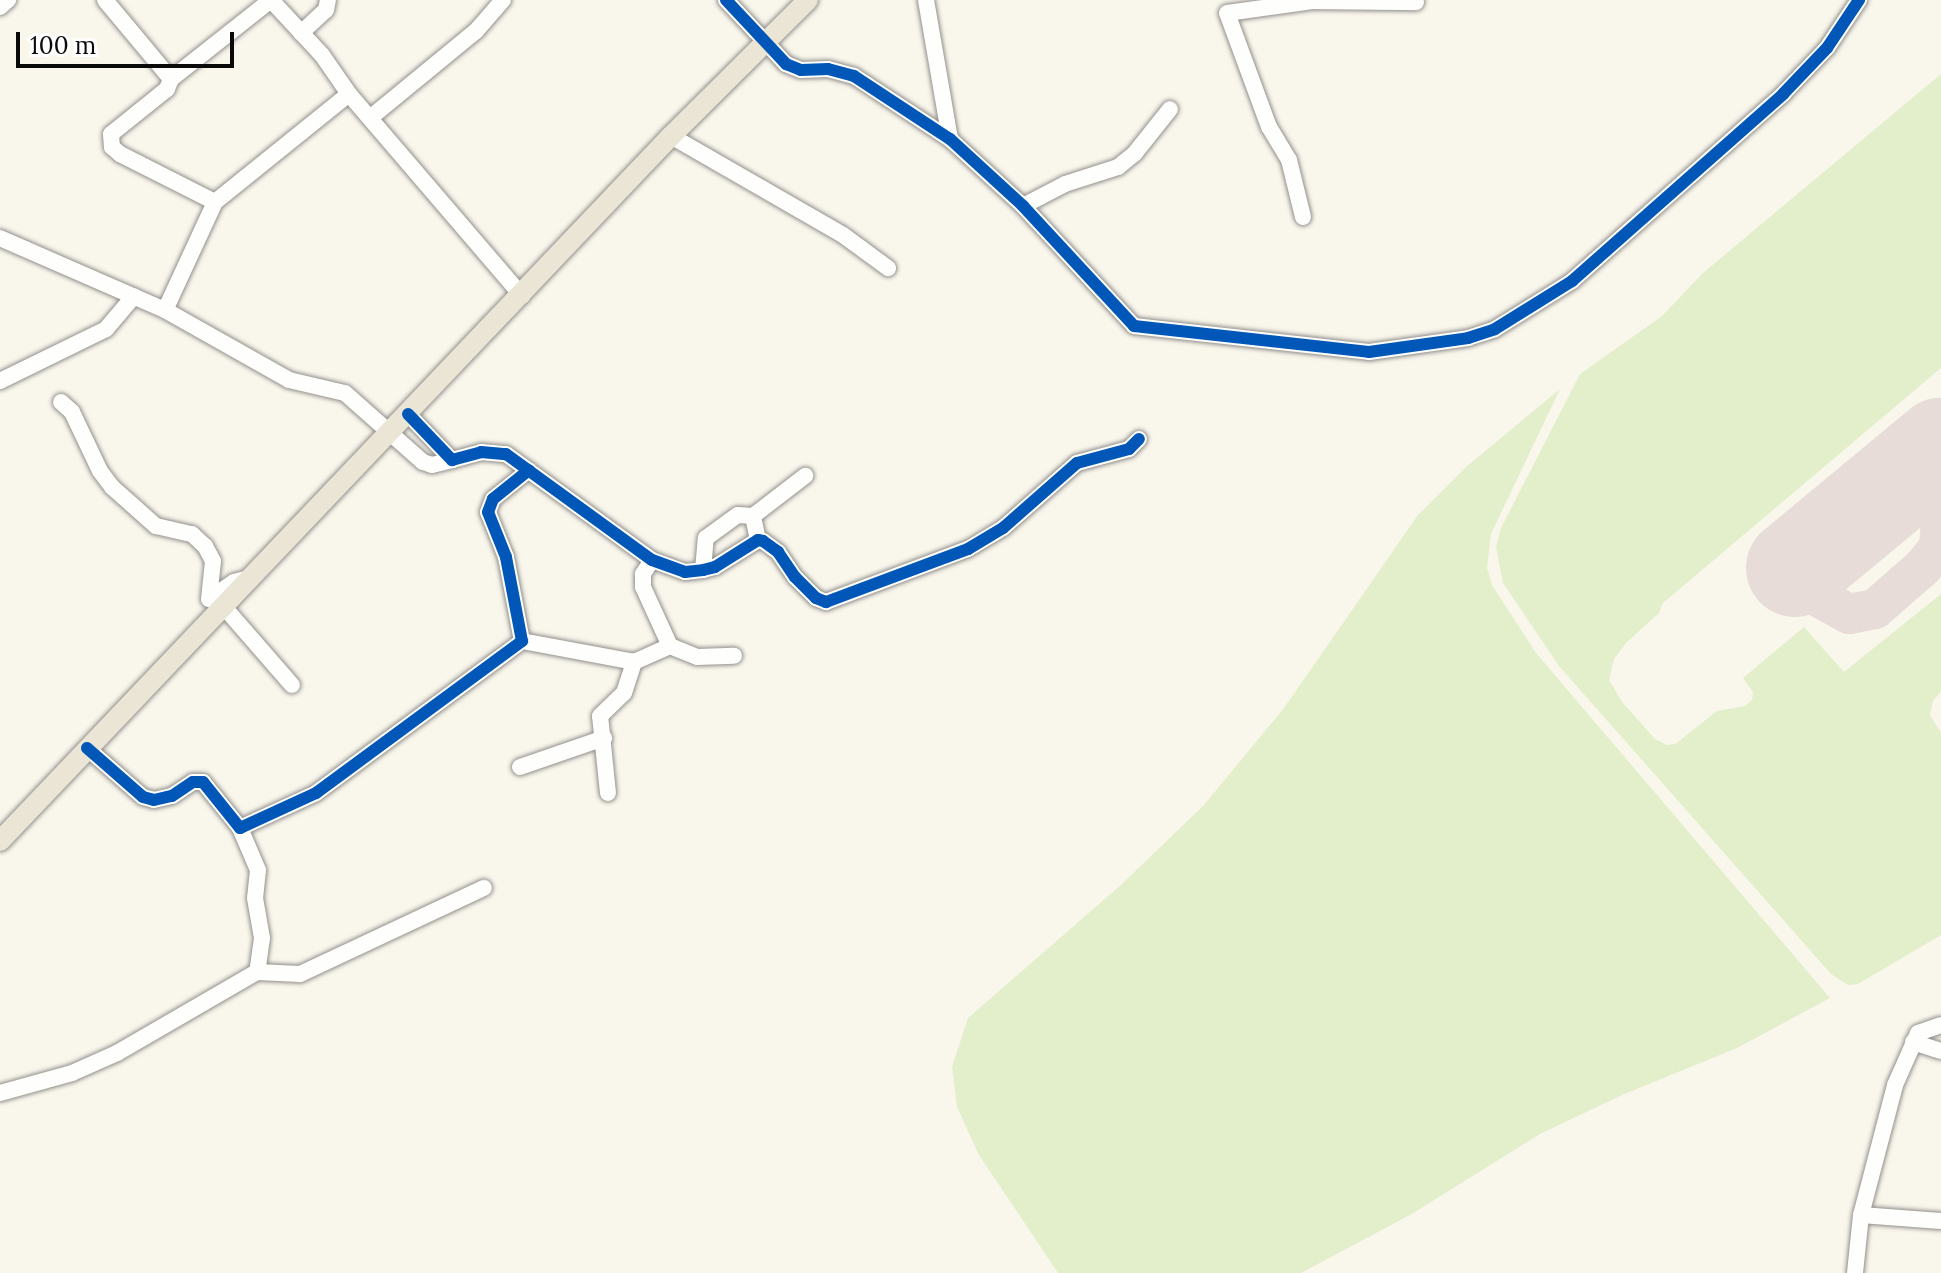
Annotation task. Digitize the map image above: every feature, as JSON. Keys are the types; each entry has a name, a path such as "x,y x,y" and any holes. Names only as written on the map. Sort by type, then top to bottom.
{"main road":[{"path":"0,841 671,136 808,0"}],"street":[{"path":"0,7 8,0"},
{"path":"105,0 171,79"},
{"path":"215,202 120,154 112,147 111,134 167,89 171,79 271,0 522,296"},
{"path":"301,33 326,10 328,0"},
{"path":"370,118 476,31 503,0"},
{"path":"726,0 786,64 801,70 828,69 854,76 950,139 1023,206 1134,326 1369,352 1468,338 1512,320 1572,281 1783,94 1827,48 1859,0"},
{"path":"926,0 950,139"},
{"path":"1303,217 1289,160 1269,127 1223,7 1314,1 1416,2"},
{"path":"165,310 215,202 349,94"},
{"path":"1023,206 1065,184 1118,167 1135,153 1170,109"},
{"path":"671,136 843,235 888,268"},
{"path":"0,238 165,310 289,380 345,393 423,462 432,465 481,452 506,454 652,560 685,572 703,570 715,567 758,540"},
{"path":"0,381 106,329 134,296"},
{"path":"61,402 72,412 100,471 112,487 156,526 192,534 205,546 213,561 209,599 243,577 252,578"},
{"path":"408,414 452,460"},
{"path":"753,516 758,540 778,552 795,577 816,598 826,602 968,549 1003,528 1077,463 1129,449 1139,439"},
{"path":"522,641 506,557 488,512 493,499 529,470"},
{"path":"703,570 706,538 738,515 753,516 805,476"},
{"path":"652,560 643,574 643,587 670,646 697,657 734,656"},
{"path":"225,608 292,685"},
{"path":"240,828 316,793 522,641 634,662 670,646"},
{"path":"608,793 600,716 624,693 634,662"},
{"path":"520,767 604,738"},
{"path":"87,748 143,797 154,800 172,796 193,782 203,782 240,828 258,870 255,898 262,938 257,972"},
{"path":"0,1093 72,1073 117,1053 257,972 300,974 484,888"},
{"path":"1855,1273 1861,1215 1895,1085 1918,1033 1941,1025"},
{"path":"1913,1042 1941,1051"},
{"path":"1861,1215 1941,1221"}],"green space":[{"path":"1941,74 1941,368 1663,603 1659,613 1627,642 1614,659 1609,680 1622,702 1655,739 1667,745 1675,744 1717,711 1745,706 1752,700 1753,692 1743,678 1804,627 1844,672 1941,594 1941,691 1933,701 1930,715 1941,733 1941,935 1858,984 1848,985 1831,974 1559,666 1503,583 1496,547 1501,528 1580,374 1662,316 1703,273"},
{"path":"1560,389 1491,534 1487,568 1492,585 1536,653 1830,998 1737,1048 1622,1095 1540,1134 1410,1215 1301,1273 1058,1273 979,1155 957,1107 952,1067 968,1018 1122,884 1204,805 1284,708 1418,515 1466,467"}],"taxiway":[{"path":"1873,504 1855,509 1834,507 1811,522 1802,541 1806,574 1822,599 1849,614 1875,609 1922,568 1939,548 1941,522 1935,452"}],"runway":[{"path":"1795,568 1941,447"}],"cycle path":[{"path":"726,0 786,64 801,70 828,69 854,76 950,139 1023,206 1134,326 1369,352 1468,338 1495,329 1572,281 1783,94 1827,48 1859,0"},
{"path":"408,414 452,460 481,452 506,454 652,560 685,572 703,570 715,567 758,540 763,541 778,552 795,577 816,598 826,602 968,549 1003,528 1077,463 1129,449 1139,439"},
{"path":"87,748 143,797 154,800 172,796 193,782 203,782 240,828 316,793 522,641 506,557 488,512 493,499 529,470"}]}
